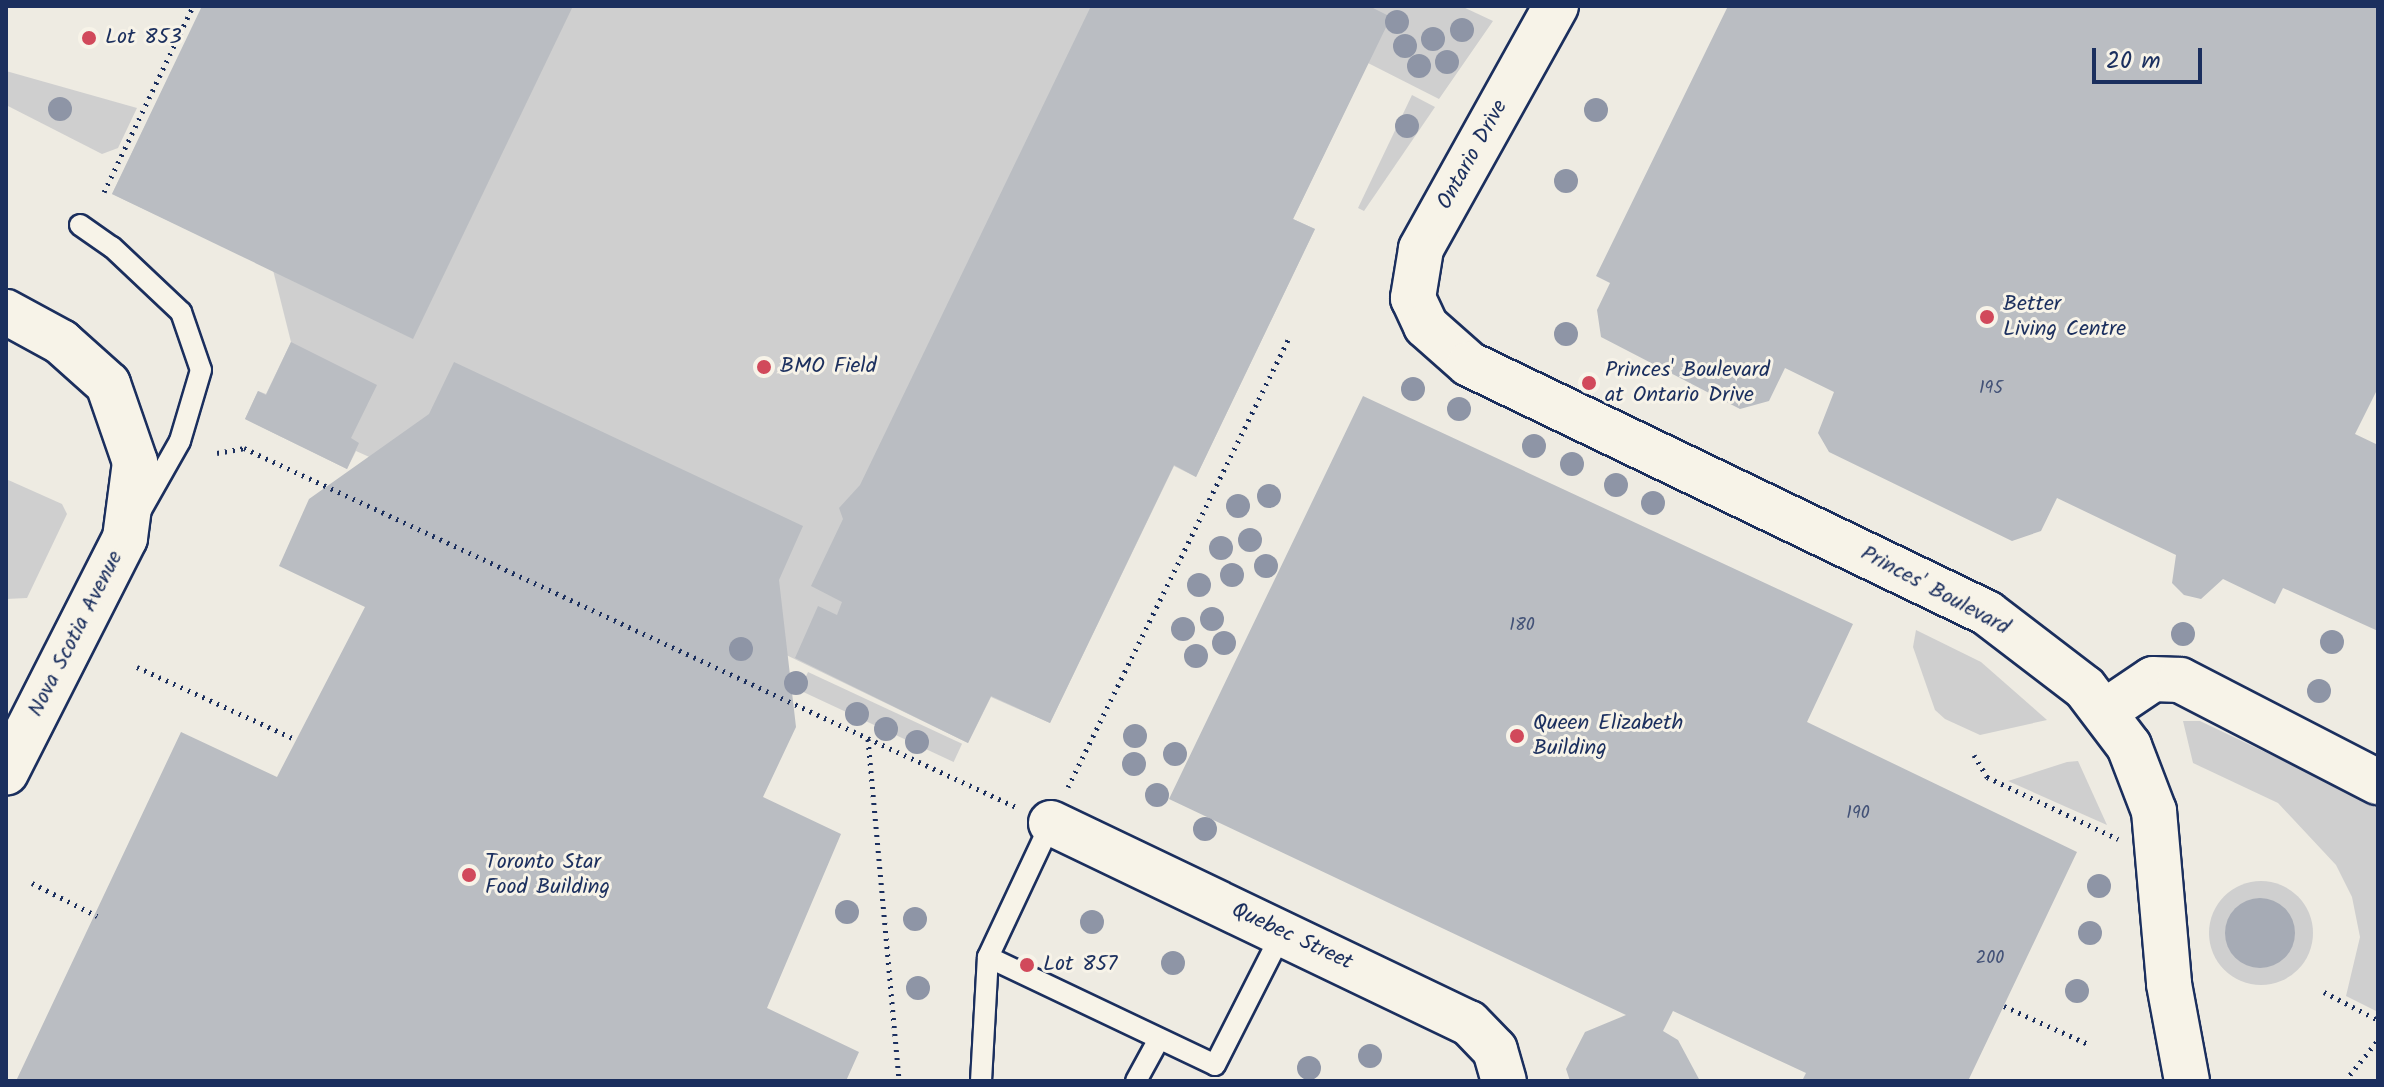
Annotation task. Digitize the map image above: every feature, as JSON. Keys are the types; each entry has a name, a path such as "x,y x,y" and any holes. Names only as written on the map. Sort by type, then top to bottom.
{"street":[{"name":"Ontario Drive","path":"1418,309 1414,267 1421,249 1556,6"},
{"name":"Princes' Boulevard","path":"1418,309 1439,341 1469,364 1987,613 2107,710 2154,811 2169,984 2184,1080"},
{"name":"Nova Scotia Avenue","path":"6,312 61,342 108,384 135,462 125,538 6,773"},
{"path":"2107,710 2153,679 2180,680 2378,782"},
{"name":"Quebec Street","path":"1051,823 1469,1023 1495,1050 1504,1081"}],"lane":[{"path":"80,225 181,312 201,370 180,441 125,538"},
{"path":"981,1081 988,957 1051,823"},
{"path":"988,957 1159,1039 1217,1073 1282,933"},
{"path":"1136,1081 1159,1039"}],"path":[{"path":"104,192 193,6"},
{"path":"217,453 244,448 1051,823 1288,339"},
{"path":"137,667 295,739"},
{"path":"868,739 898,1079"},
{"path":"1974,755 1987,777 2158,858"},
{"path":"32,883 97,916"},
{"path":"2324,992 2378,1020"},
{"path":"2004,1006 2088,1044"},
{"path":"2345,1081 2378,1040"}],"shaded area":[{"name":"BMO Field","path":"203,6 1461,6 1493,21 1439,99 1368,63 1293,219 1315,229 1196,477 1174,466 1050,723 991,697 968,743 472,503 356,451 347,469 245,419 258,391 266,394 291,342 273,270 112,194"},
{"path":"6,71 137,108 118,148 102,154 6,105"},
{"path":"1412,95 1435,107 1364,211 1358,208"},
{"path":"6,479 62,504 67,514 27,598 6,599"},
{"path":"1916,630 1981,662 2047,720 1980,735 1945,719 1935,710 1913,647"},
{"path":"808,672 962,744 954,762 800,690"},
{"path":"2183,721 2200,721 2378,806 2378,1012 2346,996 2360,937 2352,897 2336,865 2278,803 2193,763"},
{"path":"2078,761 2107,825 2008,781 2067,762"},
{"path":"2261,881 2281,885 2298,896 2309,913 2313,933 2309,953 2298,970 2281,981 2261,985 2241,981 2224,970 2213,953 2209,933 2213,913 2224,896 2241,885"},
{"path":"2260,898 2285,908 2295,933 2285,958 2260,968 2235,958 2225,933 2235,908"}],"building":[{"path":"202,6 573,6 413,339 112,194"},
{"path":"1091,6 1369,6 1391,17 1293,219 1315,229 1196,477 1174,465 1050,723 991,696 968,743 795,658 818,606 837,615 842,602 811,586 843,519 839,508 860,485"},
{"name":"Better Living Centre","path":"1728,6 2378,6 2378,388 2355,434 2378,445 2378,631 2283,588 2275,604 2223,579 2201,599 2184,595 2172,583 2176,555 2057,498 2041,531 2012,541 1829,452 1818,433 1834,392 1785,368 1769,401 1740,409 1601,337 1597,310 1610,283 1596,276"},
{"path":"291,342 377,385 351,438 359,443 347,469 245,419 258,391 266,395"},
{"name":"Toronto Star Food Building","path":"454,362 803,526 779,580 796,727 763,797 841,834 767,1008 859,1052 846,1081 16,1081 181,732 277,777 365,607 279,566 309,499 429,414"},
{"name":"Queen Elizabeth Building","path":"1363,396 1853,624 1807,722 2077,852 1968,1081 1802,1081 1806,1073 1673,1011 1663,1031 1678,1040 1700,1081 1570,1081 1566,1069 1585,1032 1626,1015 1169,799"}],"place":[{"name":"Lot 853","path":"89,38"},
{"name":"Better Living Centre","path":"1987,317"},
{"name":"BMO Field","path":"764,367"},
{"name":"Princes' Boulevard at Ontario Drive","path":"1589,383"},
{"name":"Queen Elizabeth Building","path":"1517,736"},
{"name":"Toronto Star Food Building","path":"469,875"},
{"name":"Lot 857","path":"1027,965"}]}
